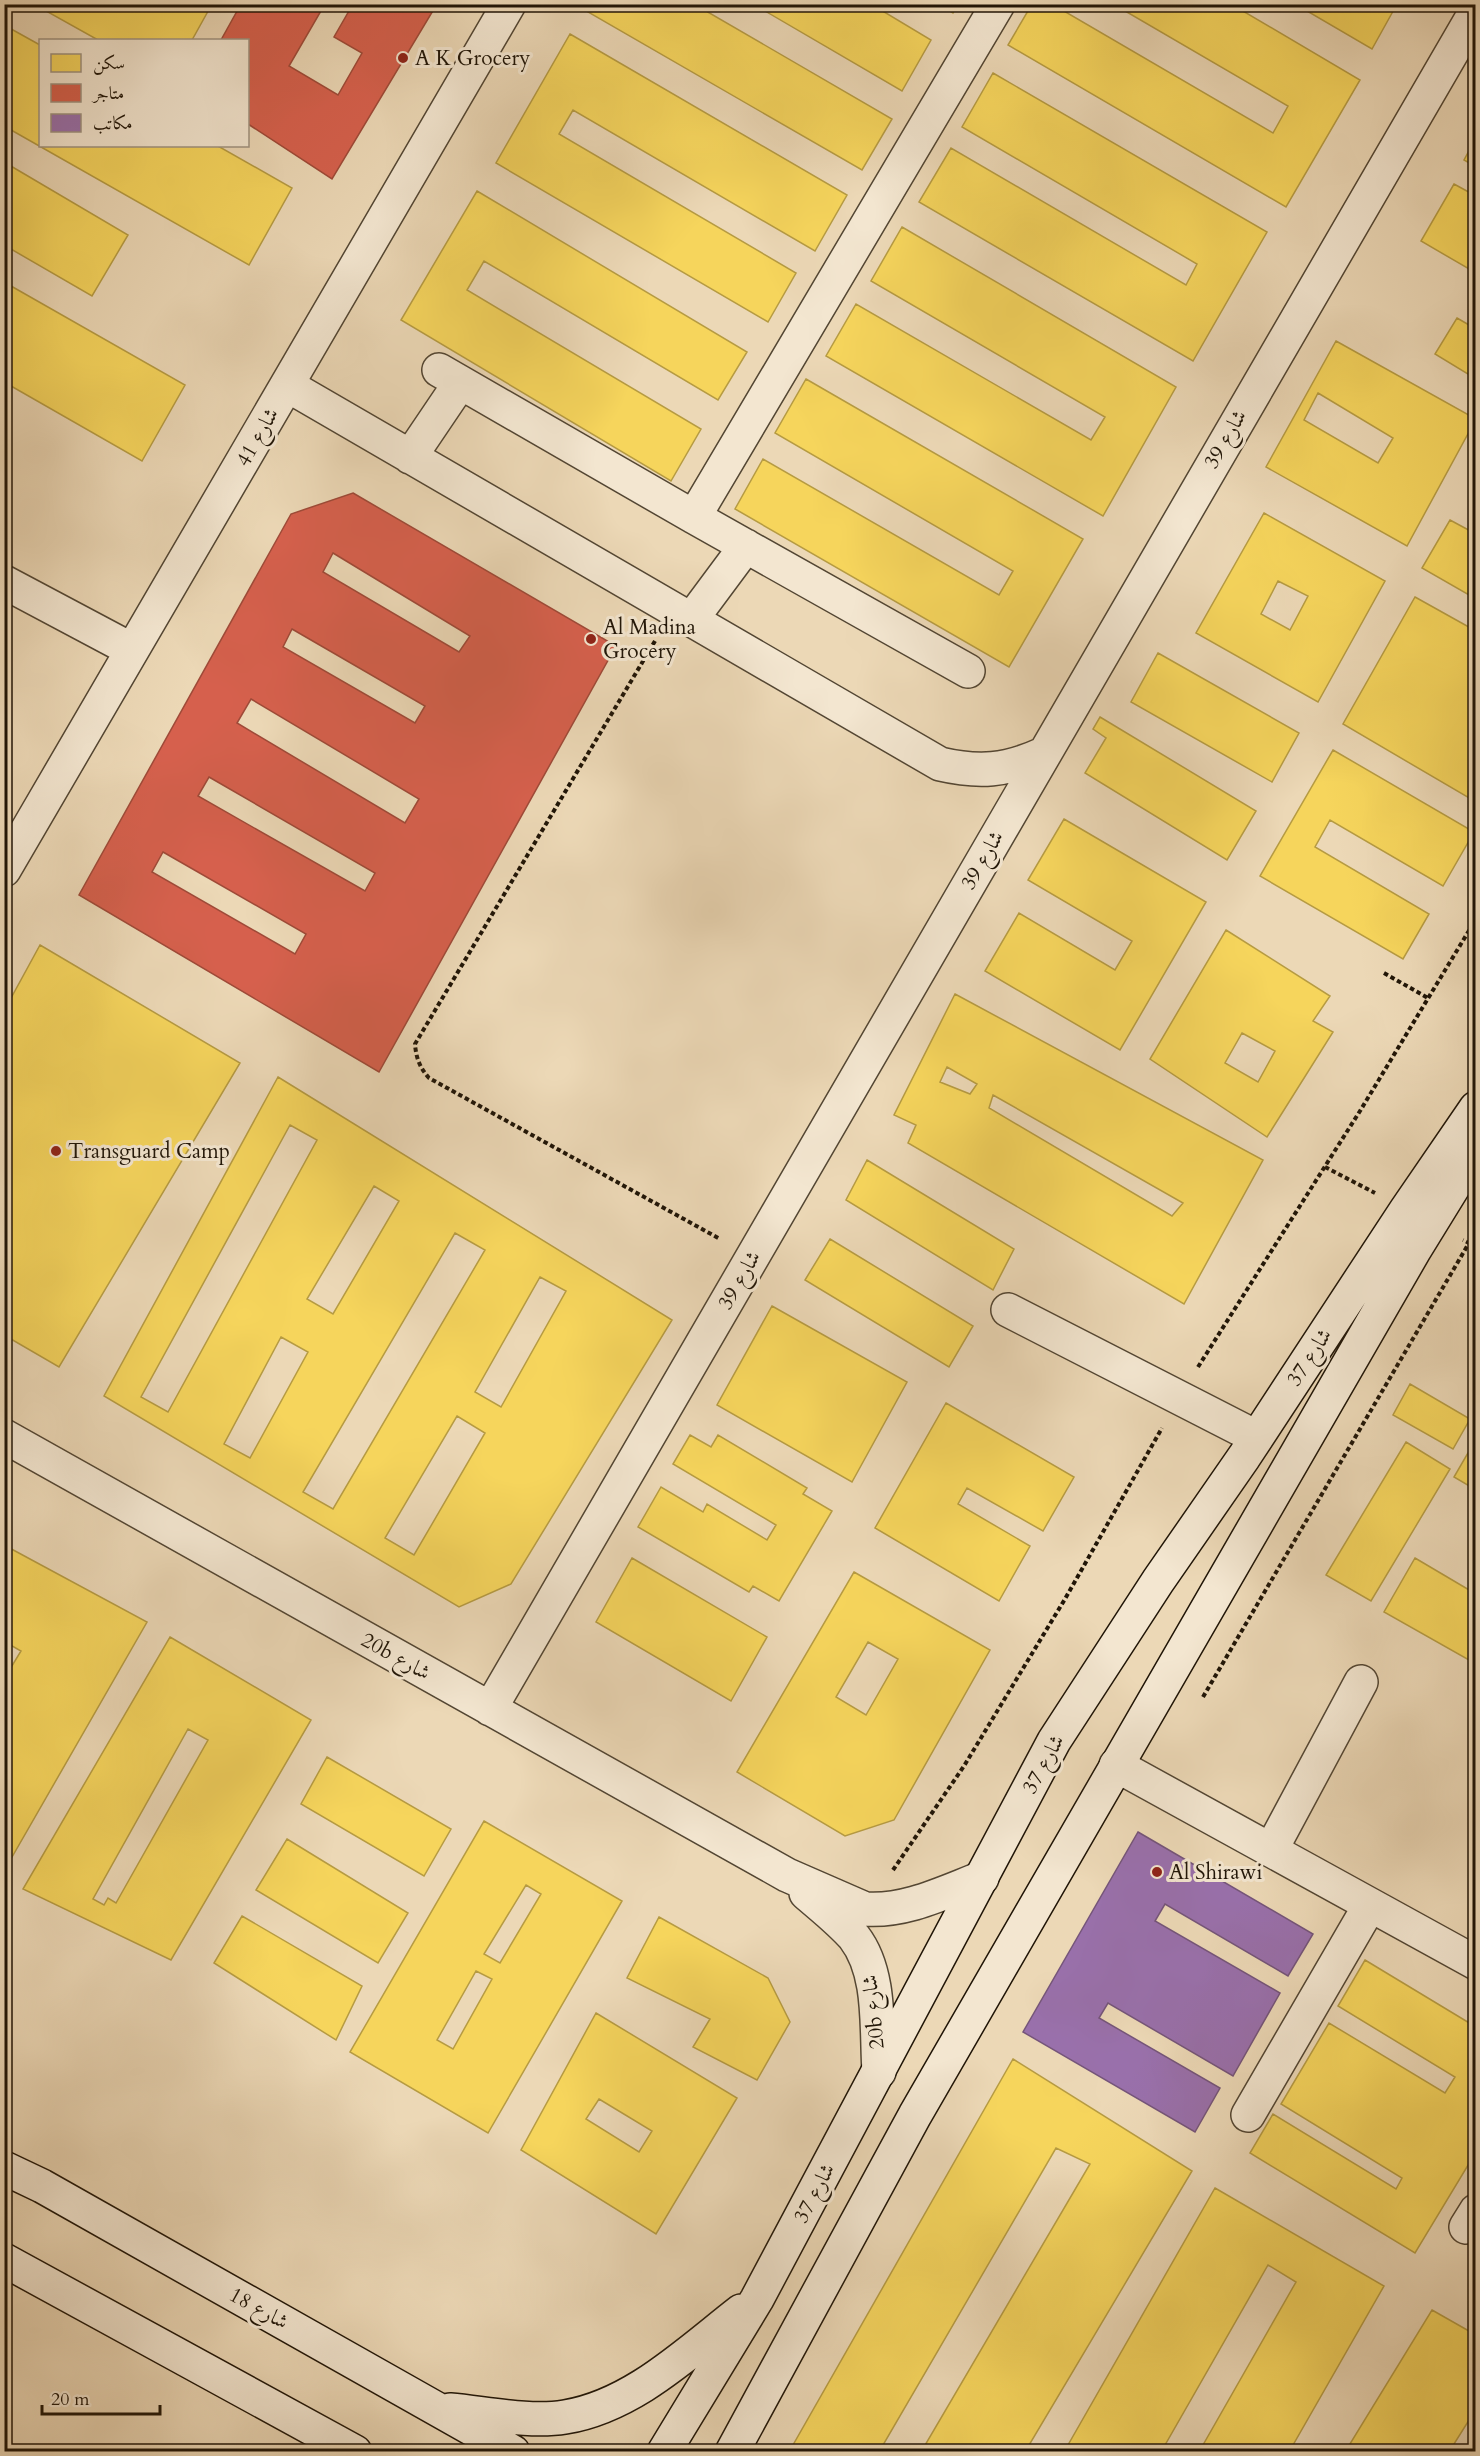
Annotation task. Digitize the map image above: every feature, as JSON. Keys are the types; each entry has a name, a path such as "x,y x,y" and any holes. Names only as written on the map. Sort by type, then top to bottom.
{"street":[{"name":"شارع 41","path":"4,870 509,4"},
{"path":"694,518 998,4"},
{"name":"شارع 39","path":"490,1709 1476,11"},
{"path":"410,457 450,376 694,518 968,671"},
{"path":"287,385 940,764 962,769 1007,768 1043,754"},
{"path":"682,615 746,546"},
{"path":"4,582 132,650"},
{"name":"شارع 37","path":"664,2451 757,2299 1054,1741 1158,1581 1476,1108"},
{"name":"شارع 37","path":"732,2451 915,2115 1116,1765 1476,1150"},
{"path":"1008,1310 1256,1437"},
{"name":"20b شارع","path":"4,1436 788,1875 865,1909 907,1906 982,1878"},
{"path":"1271,1850 1361,1682"},
{"path":"1116,1765 1476,1963"},
{"name":"20b شارع","path":"788,1875 842,1926 863,1952 874,1994 879,2072"},
{"path":"1248,2115 1370,1905"},
{"name":"شارع 18","path":"4,2168 42,2186 513,2451"},
{"path":"4,2260 341,2447"},
{"path":"438,2409 532,2418 564,2417 601,2407 631,2394 757,2299"}],"path":[{"path":"682,615 416,1044 416,1053 423,1071 429,1078 752,1257"},
{"path":"888,1909 886,1889 895,1866 964,1766 1053,1618 1179,1397 1325,1167 1476,919"},
{"path":"1384,974 1428,998"},
{"path":"1199,1703 1469,1243 1431,1224"}],"building: سكن":[{"path":"49,4 212,4 193,39 96,39 46,11"},
{"path":"582,4 694,4 892,119 862,170 581,8"},
{"path":"753,4 871,4 931,40 902,91"},
{"path":"938,4 958,4 953,13"},
{"path":"1032,4 1052,4 1273,133 1288,106 1113,4 1231,4 1360,80 1286,207 1008,45"},
{"path":"1295,4 1397,4 1372,49"},
{"path":"4,25 39,44 39,146 4,126"},
{"path":"570,34 847,195 815,251 573,110 559,134 796,273 768,322 496,163"},
{"path":"993,73 1267,232 1193,361 919,202 951,148 1186,285 1197,264 962,127"},
{"path":"41,147 220,147 292,188 249,265"},
{"path":"1471,147 1476,150 1476,167 1464,160"},
{"path":"4,162 128,235 92,296 4,245"},
{"path":"1454,184 1476,196 1476,273 1421,241"},
{"path":"477,191 747,352 718,400 484,261 467,290 701,429 671,481 401,320"},
{"path":"902,227 1176,387 1103,516 826,356 856,304 1091,440 1105,417 871,281"},
{"path":"4,282 185,385 142,461 4,382"},
{"path":"1457,318 1476,329 1476,379 1435,354"},
{"path":"1336,341 1476,419 1407,546 1266,467","holes":["1318,393 1393,438 1378,463 1304,420"]},
{"path":"806,379 1083,539 1009,667 735,509 763,459 999,595 1013,571 775,433"},
{"path":"1264,513 1385,581 1318,702 1196,633","holes":["1278,581 1308,596 1290,630 1261,614"]},
{"path":"1450,520 1476,534 1476,599 1422,568"},
{"path":"1415,597 1476,631 1476,802 1343,724"},
{"path":"1158,653 1299,733 1272,782 1131,702"},
{"path":"1100,717 1256,811 1227,860 1085,773 1106,738 1093,729"},
{"path":"1333,750 1474,832 1443,886 1330,820 1315,847 1429,914 1403,959 1260,876"},
{"path":"1064,819 1206,902 1120,1050 985,971 1019,913 1115,970 1132,941 1028,880"},
{"path":"1226,930 1330,996 1313,1021 1333,1032 1267,1137 1150,1059","holes":["1242,1033 1275,1051 1258,1082 1225,1063"]},
{"path":"40,945 240,1063 59,1367 4,1335 4,1011"},
{"path":"955,994 1263,1160 1184,1304 908,1143 916,1125 894,1115","holes":["947,1067 977,1084 970,1094 940,1082","993,1095 1183,1203 1172,1216 989,1108"]},
{"path":"278,1077 672,1320 511,1584 459,1607 104,1396","holes":["290,1125 317,1140 168,1412 141,1397","374,1186 399,1201 333,1314 307,1299","455,1233 485,1250 333,1509 303,1492","540,1277 566,1291 501,1407 475,1392","281,1337 308,1352 250,1458 224,1444","457,1416 485,1433 414,1555 385,1538"]},
{"path":"867,1160 1014,1249 993,1290 846,1200"},
{"path":"830,1239 973,1326 949,1367 805,1280"},
{"path":"772,1306 907,1382 852,1482 717,1405"},
{"path":"1410,1384 1470,1419 1453,1449 1393,1415"},
{"path":"946,1403 1074,1477 1043,1531 967,1488 958,1504 1030,1546 999,1601 875,1528"},
{"path":"690,1435 711,1447 718,1435 807,1488 803,1494 832,1511 779,1601 753,1586 749,1592 638,1527 661,1487 703,1512 707,1504 767,1540 776,1525 673,1464"},
{"path":"1476,1439 1476,1490 1454,1477"},
{"path":"1406,1442 1450,1469 1371,1601 1326,1575"},
{"path":"4,1545 147,1622 4,1871 4,1679 21,1651 7,1643 4,1647"},
{"path":"632,1558 767,1637 731,1701 596,1622"},
{"path":"1415,1558 1476,1594 1476,1664 1384,1612"},
{"path":"854,1572 990,1650 894,1820 845,1836 737,1772","holes":["868,1642 898,1659 866,1715 836,1697"]},
{"path":"170,1637 311,1720 171,1960 23,1889","holes":["188,1729 208,1740 116,1903 108,1898 104,1905 93,1899"]},
{"path":"327,1757 451,1829 424,1876 301,1804"},
{"path":"484,1821 622,1901 488,2133 350,2052","holes":["526,1885 541,1894 500,1963 484,1954","476,1971 492,1979 453,2049 437,2040"]},
{"path":"287,1839 408,1913 378,1963 256,1890"},
{"path":"242,1916 362,1986 336,2040 214,1963"},
{"path":"659,1917 768,1978 790,2022 757,2080 693,2047 710,2019 627,1978"},
{"path":"1365,1960 1476,2027 1476,2152 1415,2253 1250,2153 1273,2114 1396,2189 1402,2178 1281,2104 1329,2023 1445,2093 1455,2077 1338,2006"},
{"path":"596,2013 737,2098 656,2234 521,2150","holes":["599,2099 652,2131 639,2152 586,2119"]},
{"path":"1013,2059 1192,2171 1025,2452 921,2452 1090,2164 1056,2148 879,2452 789,2452"},
{"path":"1215,2188 1384,2286 1289,2452 1199,2452 1296,2282 1268,2265 1161,2452 1064,2452"},
{"path":"1432,2310 1476,2335 1476,2409 1449,2452 1345,2452"}],"building: متاجر":[{"path":"241,4 325,4 289,66 338,95 362,53 334,37 353,4 437,4 332,179 249,125 249,39 222,39"},
{"path":"353,493 616,646 379,1072 79,895 291,514","holes":["333,553 470,636 459,652 323,572","292,629 425,706 415,723 283,647","251,699 419,799 405,823 237,723","209,777 375,873 365,891 198,796","163,852 306,934 295,954 152,872"]}],"building: مكاتب":[{"path":"1138,1832 1313,1934 1288,1976 1165,1904 1155,1921 1280,1993 1233,2076 1108,2003 1099,2018 1220,2088 1195,2132 1023,2032"}],"place":[{"name":"A K Grocery","path":"403,58"},
{"name":"Al Madina Grocery","path":"591,639"},
{"name":"Transguard Camp","path":"56,1151"},
{"name":"Al Shirawi","path":"1157,1872"}]}
